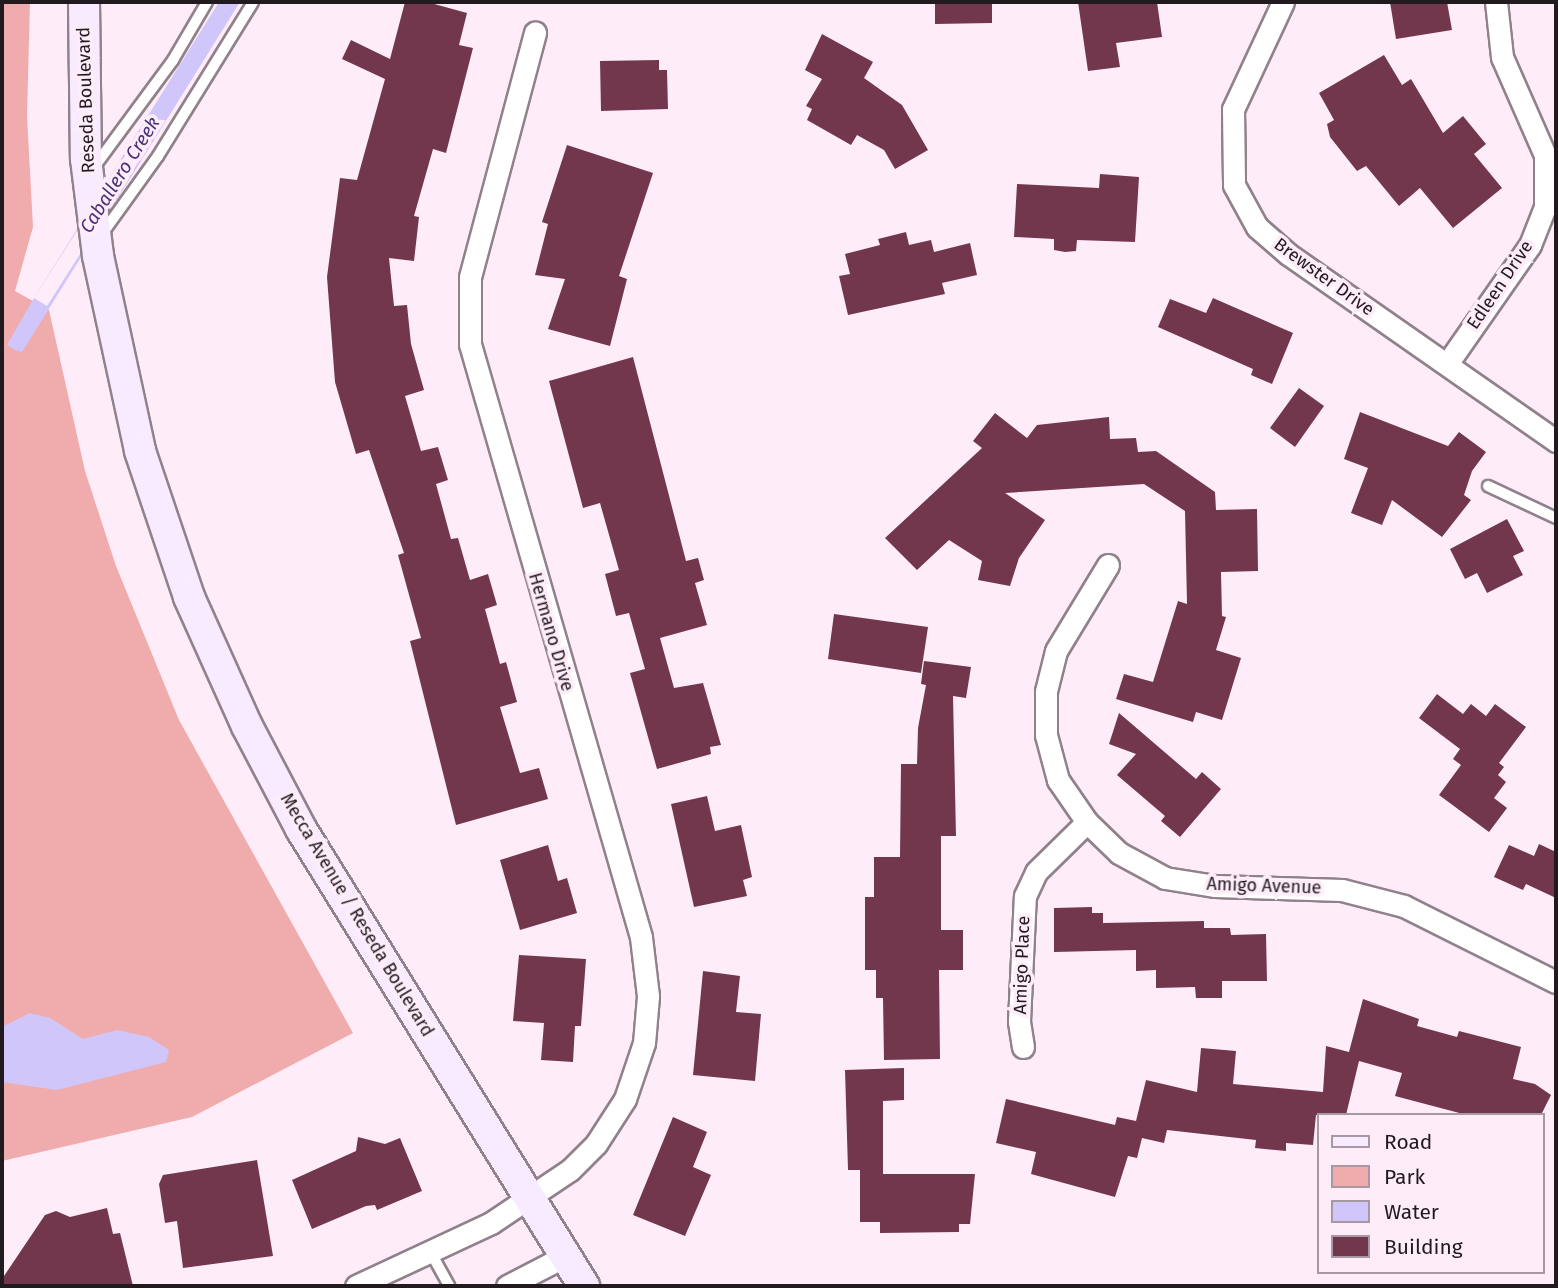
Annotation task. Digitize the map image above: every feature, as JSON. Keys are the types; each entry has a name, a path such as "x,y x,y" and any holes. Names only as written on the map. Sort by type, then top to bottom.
{"main road":[{"name":"Reseda Boulevard","path":"84,2 88,174 94,226 118,365"},
{"name":"Mecca Avenue / Reseda Boulevard","path":"118,365 164,530 247,726 301,829 533,1198 584,1286"}],"street":[{"name":"Brewster Drive","path":"1283,2 1233,109 1234,185 1256,227 1288,254 1556,441"},
{"name":"Edleen Drive","path":"1447,364 1530,244 1552,181 1545,155 1502,57 1496,2"},
{"name":"Hermano Drive","path":"356,1286 431,1253 533,1198 578,1164 625,1099 644,1043 648,996 640,937 470,344 470,276 535,32"},
{"name":"Amigo Avenue","path":"1108,565 1056,652 1046,691 1046,735 1058,780 1087,822 1119,853 1165,878 1215,886 1342,890 1404,906 1556,982"},
{"name":"Amigo Place","path":"1023,1047 1019,1021 1025,896 1036,873 1087,822"},
{"path":"507,1286 567,1255"}],"lane":[{"path":"88,174 173,60 207,2"},
{"path":"94,226 158,156 253,2"},
{"path":"1488,486 1556,518"},
{"path":"431,1253 449,1286"}],"green space":[{"path":"2,2 30,2 27,116 33,227 15,291 49,310 85,471 116,566 179,720 353,1033 192,1117 2,1161"}],"water":[{"name":"Caballero Creek","path":"219,2 240,2 22,352 15,350 7,345 34,298"},
{"path":"30,1013 50,1018 83,1039 117,1030 149,1037 169,1050 166,1062 57,1090 2,1082 2,1027"}],"pier":[{"path":"134,142 146,150 47,306 34,298"}],"building":[{"path":"405,2 427,2 467,13 459,45 473,48 446,153 433,149 414,216 419,217 414,261 389,258 394,306 407,305 411,344 424,390 405,396 421,451 438,447 448,480 436,484 451,539 458,538 470,580 488,574 497,605 485,609 500,664 506,662 517,702 500,707 520,773 539,768 548,799 456,825 410,641 421,638 398,555 404,553 369,450 356,454 335,382 327,277 340,178 357,180 385,79 342,59 351,40 390,59"},
{"path":"935,2 992,2 992,23 935,24"},
{"path":"1078,2 1157,2 1162,37 1116,43 1120,67 1088,71"},
{"path":"1390,2 1447,2 1452,30 1396,39"},
{"path":"822,34 873,62 864,78 902,105 928,150 895,169 884,150 857,135 851,145 807,120 812,109 806,106 822,79 805,70"},
{"path":"1384,55 1402,85 1411,79 1443,133 1463,116 1486,144 1474,154 1502,188 1453,228 1420,188 1399,206 1366,166 1357,171 1330,137 1327,124 1334,120 1319,93"},
{"path":"659,60 659,70 667,70 668,109 601,111 600,61"},
{"path":"567,145 653,173 619,276 627,279 610,346 548,329 565,279 535,275 548,224 542,222"},
{"path":"1100,174 1139,177 1135,242 1077,240 1076,251 1065,252 1054,250 1054,239 1014,237 1017,184 1099,188"},
{"path":"906,232 909,245 931,240 934,252 970,243 977,275 942,283 945,294 848,315 839,276 850,274 845,254 880,245 878,239"},
{"path":"1213,298 1293,333 1272,384 1251,375 1253,369 1158,327 1170,299 1206,313"},
{"path":"633,357 686,561 698,558 704,580 695,583 707,625 660,638 674,688 703,683 721,745 710,747 711,754 657,769 630,673 645,669 629,613 616,616 605,574 619,570 600,503 583,508 549,381"},
{"path":"1299,388 1324,406 1295,447 1270,428"},
{"path":"1360,412 1448,446 1459,432 1486,452 1472,471 1464,495 1471,500 1442,537 1392,500 1382,525 1351,513 1368,468 1344,459"},
{"path":"995,413 1027,438 1037,425 1109,417 1110,439 1136,438 1138,452 1156,451 1215,492 1216,510 1257,509 1258,571 1221,572 1222,616 1226,617 1216,650 1241,658 1222,720 1196,712 1193,722 1116,699 1124,674 1153,682 1178,601 1187,604 1185,511 1144,484 1005,493 1045,520 1019,558 1010,586 978,580 982,561 949,540 917,570 885,538 982,448 973,441"},
{"path":"1507,519 1524,551 1513,556 1523,575 1487,593 1477,573 1465,579 1450,549"},
{"path":"834,614 928,627 921,673 828,659"},
{"path":"924,661 971,667 966,698 953,696 956,836 941,836 941,930 963,930 963,970 939,970 940,1059 884,1060 883,998 876,998 876,970 865,970 865,897 874,897 874,857 900,857 901,764 917,764 918,728 926,685 921,684"},
{"path":"1437,694 1463,714 1471,704 1486,716 1495,704 1526,727 1499,763 1504,767 1498,775 1506,782 1494,798 1507,808 1489,832 1439,795 1461,765 1453,759 1460,749 1419,718"},
{"path":"1119,713 1196,779 1202,772 1221,789 1180,837 1161,821 1165,816 1117,775 1136,754 1109,744"},
{"path":"707,796 715,831 741,825 752,877 743,880 747,896 694,907 671,804"},
{"path":"1539,844 1556,852 1556,898 1526,884 1523,890 1494,877 1509,845 1534,856"},
{"path":"548,845 558,881 567,878 577,913 520,930 500,860"},
{"path":"1092,907 1092,913 1103,913 1103,923 1204,921 1204,928 1230,928 1231,935 1266,934 1267,981 1222,981 1222,998 1196,998 1195,987 1156,988 1156,970 1136,971 1136,950 1054,952 1054,908"},
{"path":"519,955 586,959 581,1026 575,1026 573,1062 541,1060 544,1023 513,1021"},
{"path":"703,971 740,976 736,1012 761,1014 755,1081 693,1075"},
{"path":"1363,999 1419,1019 1417,1026 1457,1037 1459,1031 1521,1047 1513,1079 1535,1084 1551,1095 1542,1113 1459,1113 1395,1096 1402,1073 1359,1061 1346,1113 1316,1113 1313,1145 1286,1143 1286,1151 1255,1148 1256,1140 1167,1130 1164,1143 1142,1138 1137,1158 1128,1156 1115,1197 1031,1174 1036,1152 996,1143 1006,1099 1115,1125 1117,1117 1136,1121 1146,1080 1197,1092 1201,1048 1236,1051 1233,1084 1323,1092 1326,1046 1349,1052"},
{"path":"904,1068 904,1100 883,1101 883,1174 975,1174 970,1224 959,1224 959,1232 880,1233 880,1222 860,1222 860,1170 848,1170 845,1070"},
{"path":"673,1117 707,1132 693,1167 711,1175 685,1236 633,1215"},
{"path":"358,1137 385,1144 400,1138 422,1191 377,1210 375,1205 366,1206 312,1229 292,1180 356,1151"},
{"path":"257,1160 273,1256 183,1268 177,1221 165,1223 159,1184 163,1175"},
{"path":"107,1208 113,1234 120,1233 133,1286 2,1286 2,1279 45,1215 56,1211 70,1217"}]}
